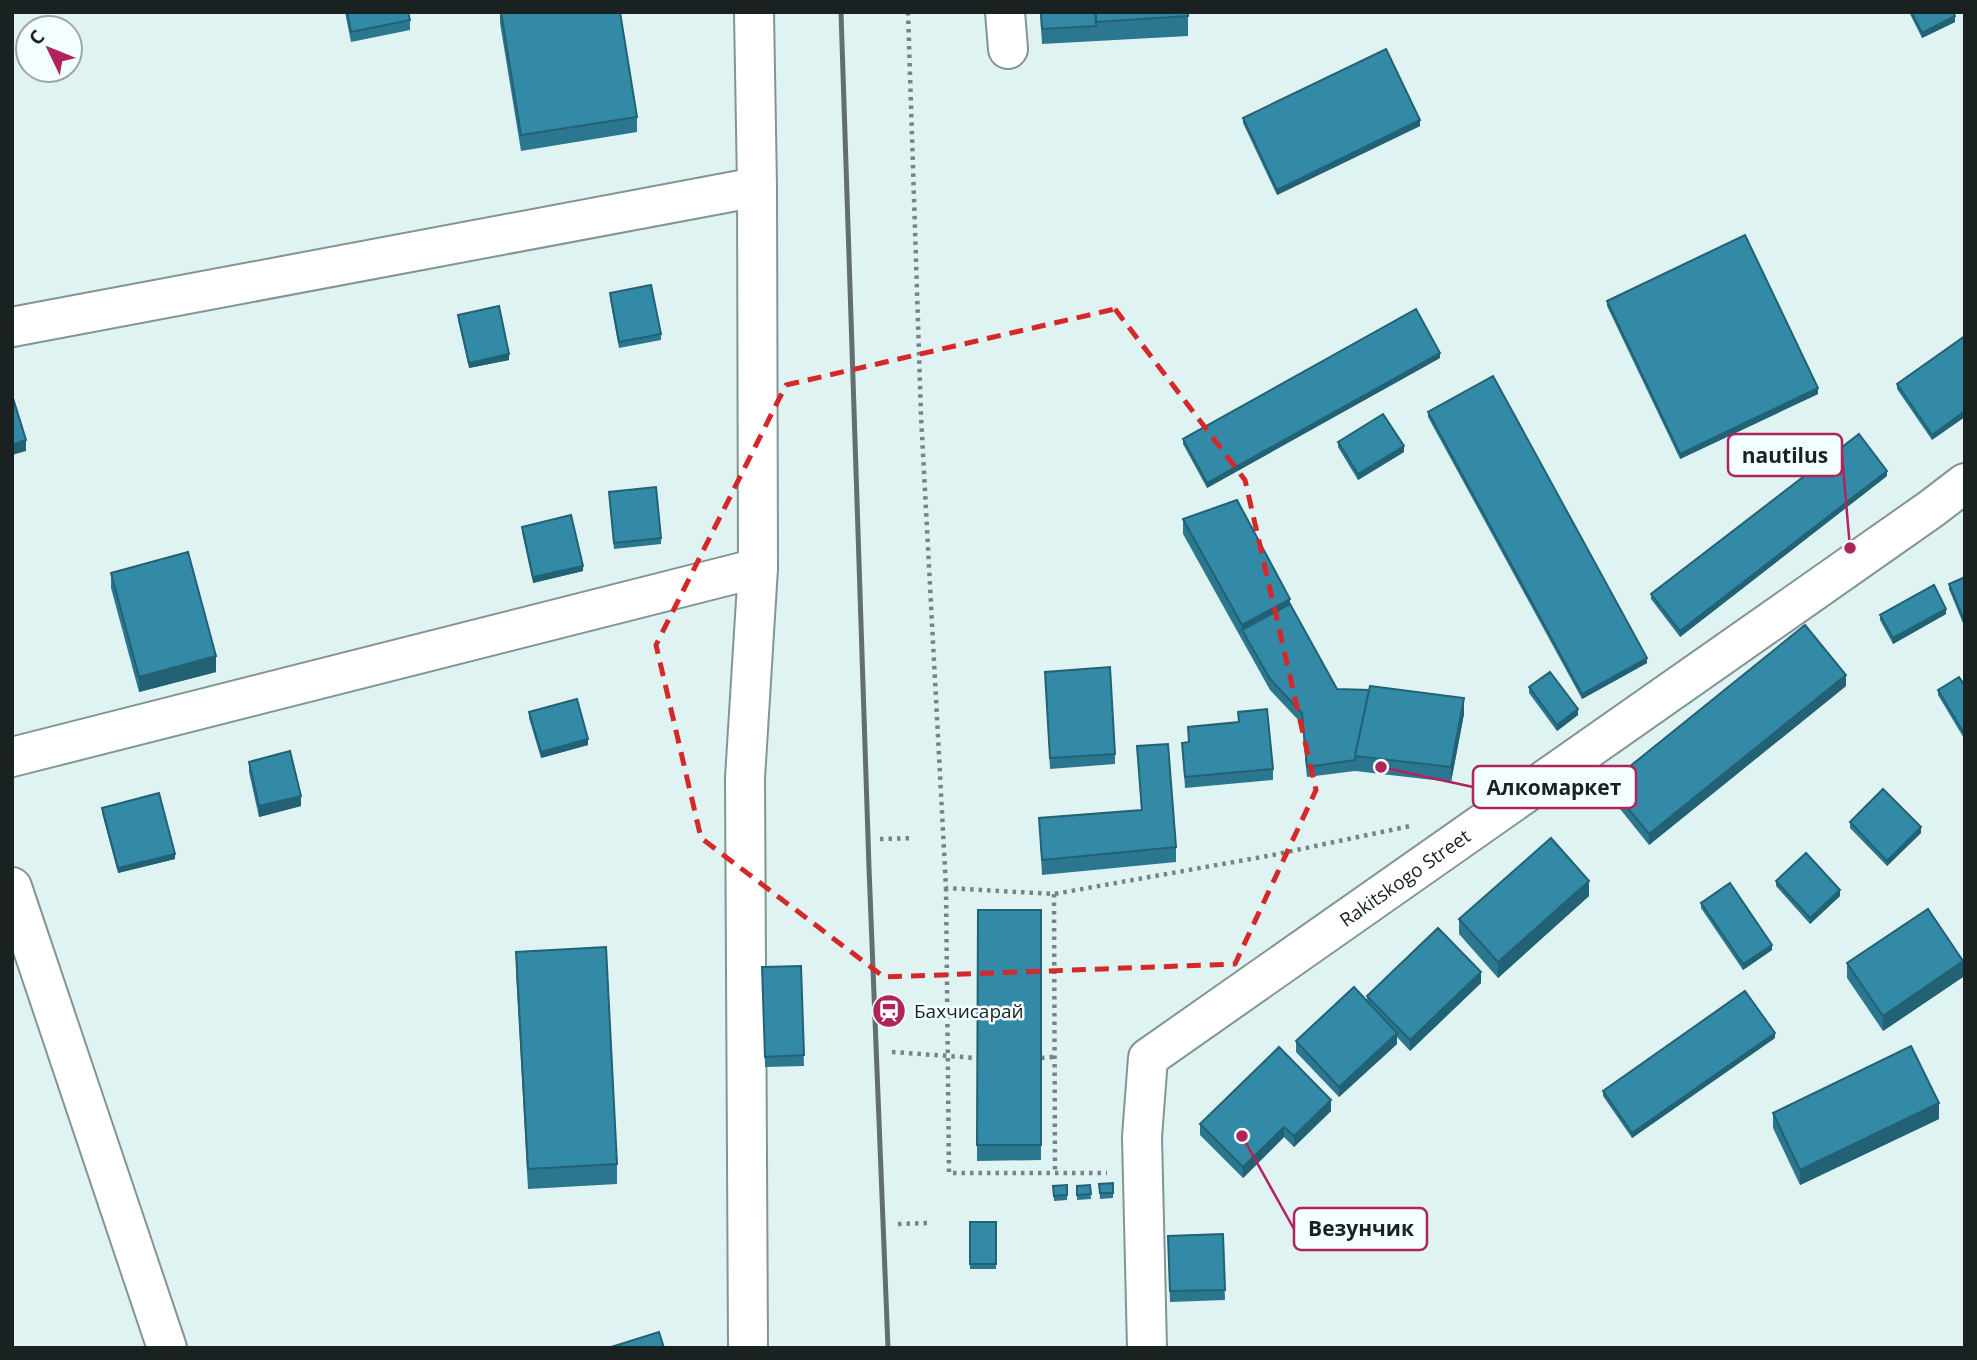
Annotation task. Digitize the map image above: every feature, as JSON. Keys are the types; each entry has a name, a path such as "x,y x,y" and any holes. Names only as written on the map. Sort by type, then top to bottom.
{"street":[{"path":"748,1348 745,778 758,568 754,12"},
{"path":"12,327 757,187"},
{"name":"Rakitskogo Street","path":"1147,1348 1142,1137 1148,1058 1965,483"},
{"path":"12,757 758,568"},
{"path":"12,887 167,1348"}],"path":[{"path":"908,12 921,415 946,888 949,1174 1143,1174"},
{"path":"946,888 1054,894 1273,855 1418,824"},
{"path":"880,839 914,838"},
{"path":"1054,894 1055,1172"},
{"path":"892,1052 977,1058"},
{"path":"1041,1058 1054,1057"},
{"path":"898,1224 929,1223"}],"highlighted area":[{"path":"1115,309 1245,480 1316,790 1235,964 884,977 701,838 656,645 786,385"}],"building":[{"path":"347,12 408,12 410,20 351,32"},
{"path":"501,12 620,12 637,117 521,135"},
{"path":"1041,12 1095,12 1096,26 1042,29"},
{"path":"1096,12 1188,12 1188,16 1096,22"},
{"path":"1911,12 1953,12 1955,16 1922,33"},
{"path":"1386,49 1420,120 1277,190 1243,118"},
{"path":"1745,235 1818,388 1680,454 1607,301"},
{"path":"651,285 661,334 619,342 610,293"},
{"path":"499,306 509,354 469,363 458,315"},
{"path":"1416,309 1440,353 1207,483 1183,439"},
{"path":"1965,336 1965,411 1932,435 1897,384"},
{"path":"1493,376 1647,658 1582,694 1428,412"},
{"path":"12,395 26,440 12,445"},
{"path":"1383,414 1404,446 1358,474 1338,442"},
{"path":"1859,434 1887,471 1680,631 1651,594"},
{"path":"656,487 661,538 614,543 609,492"},
{"path":"1237,500 1290,599 1242,625 1183,519"},
{"path":"571,515 583,566 533,577 522,527"},
{"path":"188,552 216,656 139,677 111,573"},
{"path":"1965,577 1965,623 1949,584"},
{"path":"1934,585 1946,609 1893,638 1880,615"},
{"path":"1290,604 1337,689 1369,690 1355,760 1307,767 1302,713 1270,679 1242,630"},
{"path":"1805,625 1846,675 1649,834 1608,784"},
{"path":"1110,667 1115,754 1050,758 1045,672"},
{"path":"1550,672 1578,709 1557,725 1529,687"},
{"path":"1959,677 1965,686 1965,735 1938,690"},
{"path":"1370,686 1464,698 1451,767 1355,756"},
{"path":"577,699 588,739 541,752 529,712"},
{"path":"1267,709 1273,769 1185,777 1182,743 1189,742 1188,727 1239,722 1238,712"},
{"path":"1168,744 1176,847 1042,860 1039,818 1142,810 1137,746"},
{"path":"290,751 301,796 259,806 249,762"},
{"path":"1883,789 1921,827 1887,861 1850,822"},
{"path":"159,793 175,854 118,868 102,808"},
{"path":"1551,838 1589,881 1498,962 1459,919"},
{"path":"1806,853 1840,890 1810,918 1776,881"},
{"path":"1730,883 1772,945 1743,964 1701,903"},
{"path":"1928,909 1963,961 1883,1016 1847,963"},
{"name":"Бахчисарай","path":"978,910 1041,910 1041,1145 977,1145"},
{"path":"1438,928 1481,972 1410,1040 1367,996"},
{"path":"606,947 617,1164 528,1169 516,952"},
{"path":"801,966 804,1055 765,1057 762,967"},
{"path":"1354,987 1397,1033 1339,1087 1296,1041"},
{"path":"1745,991 1775,1033 1632,1133 1603,1091"},
{"path":"1911,1046 1939,1103 1800,1170 1773,1113"},
{"path":"1279,1047 1331,1100 1294,1136 1284,1127 1243,1167 1200,1124"},
{"path":"1113,1183 1113,1193 1100,1193 1099,1184"},
{"path":"1067,1185 1067,1195 1054,1196 1053,1186"},
{"path":"1090,1185 1091,1194 1077,1195 1077,1186"},
{"path":"970,1222 996,1222 996,1264 970,1264"},
{"path":"1223,1234 1225,1290 1170,1291 1168,1236"},
{"path":"659,1332 664,1348 608,1348"}],"railway":[{"path":"841,12 869,868 888,1348"}],"place":[{"name":"nautilus","path":"1850,548"},
{"name":"Алкомаркет","path":"1381,767"},
{"name":"Бахчисарай","path":"889,1011"},
{"name":"Везунчик","path":"1242,1136"}]}
